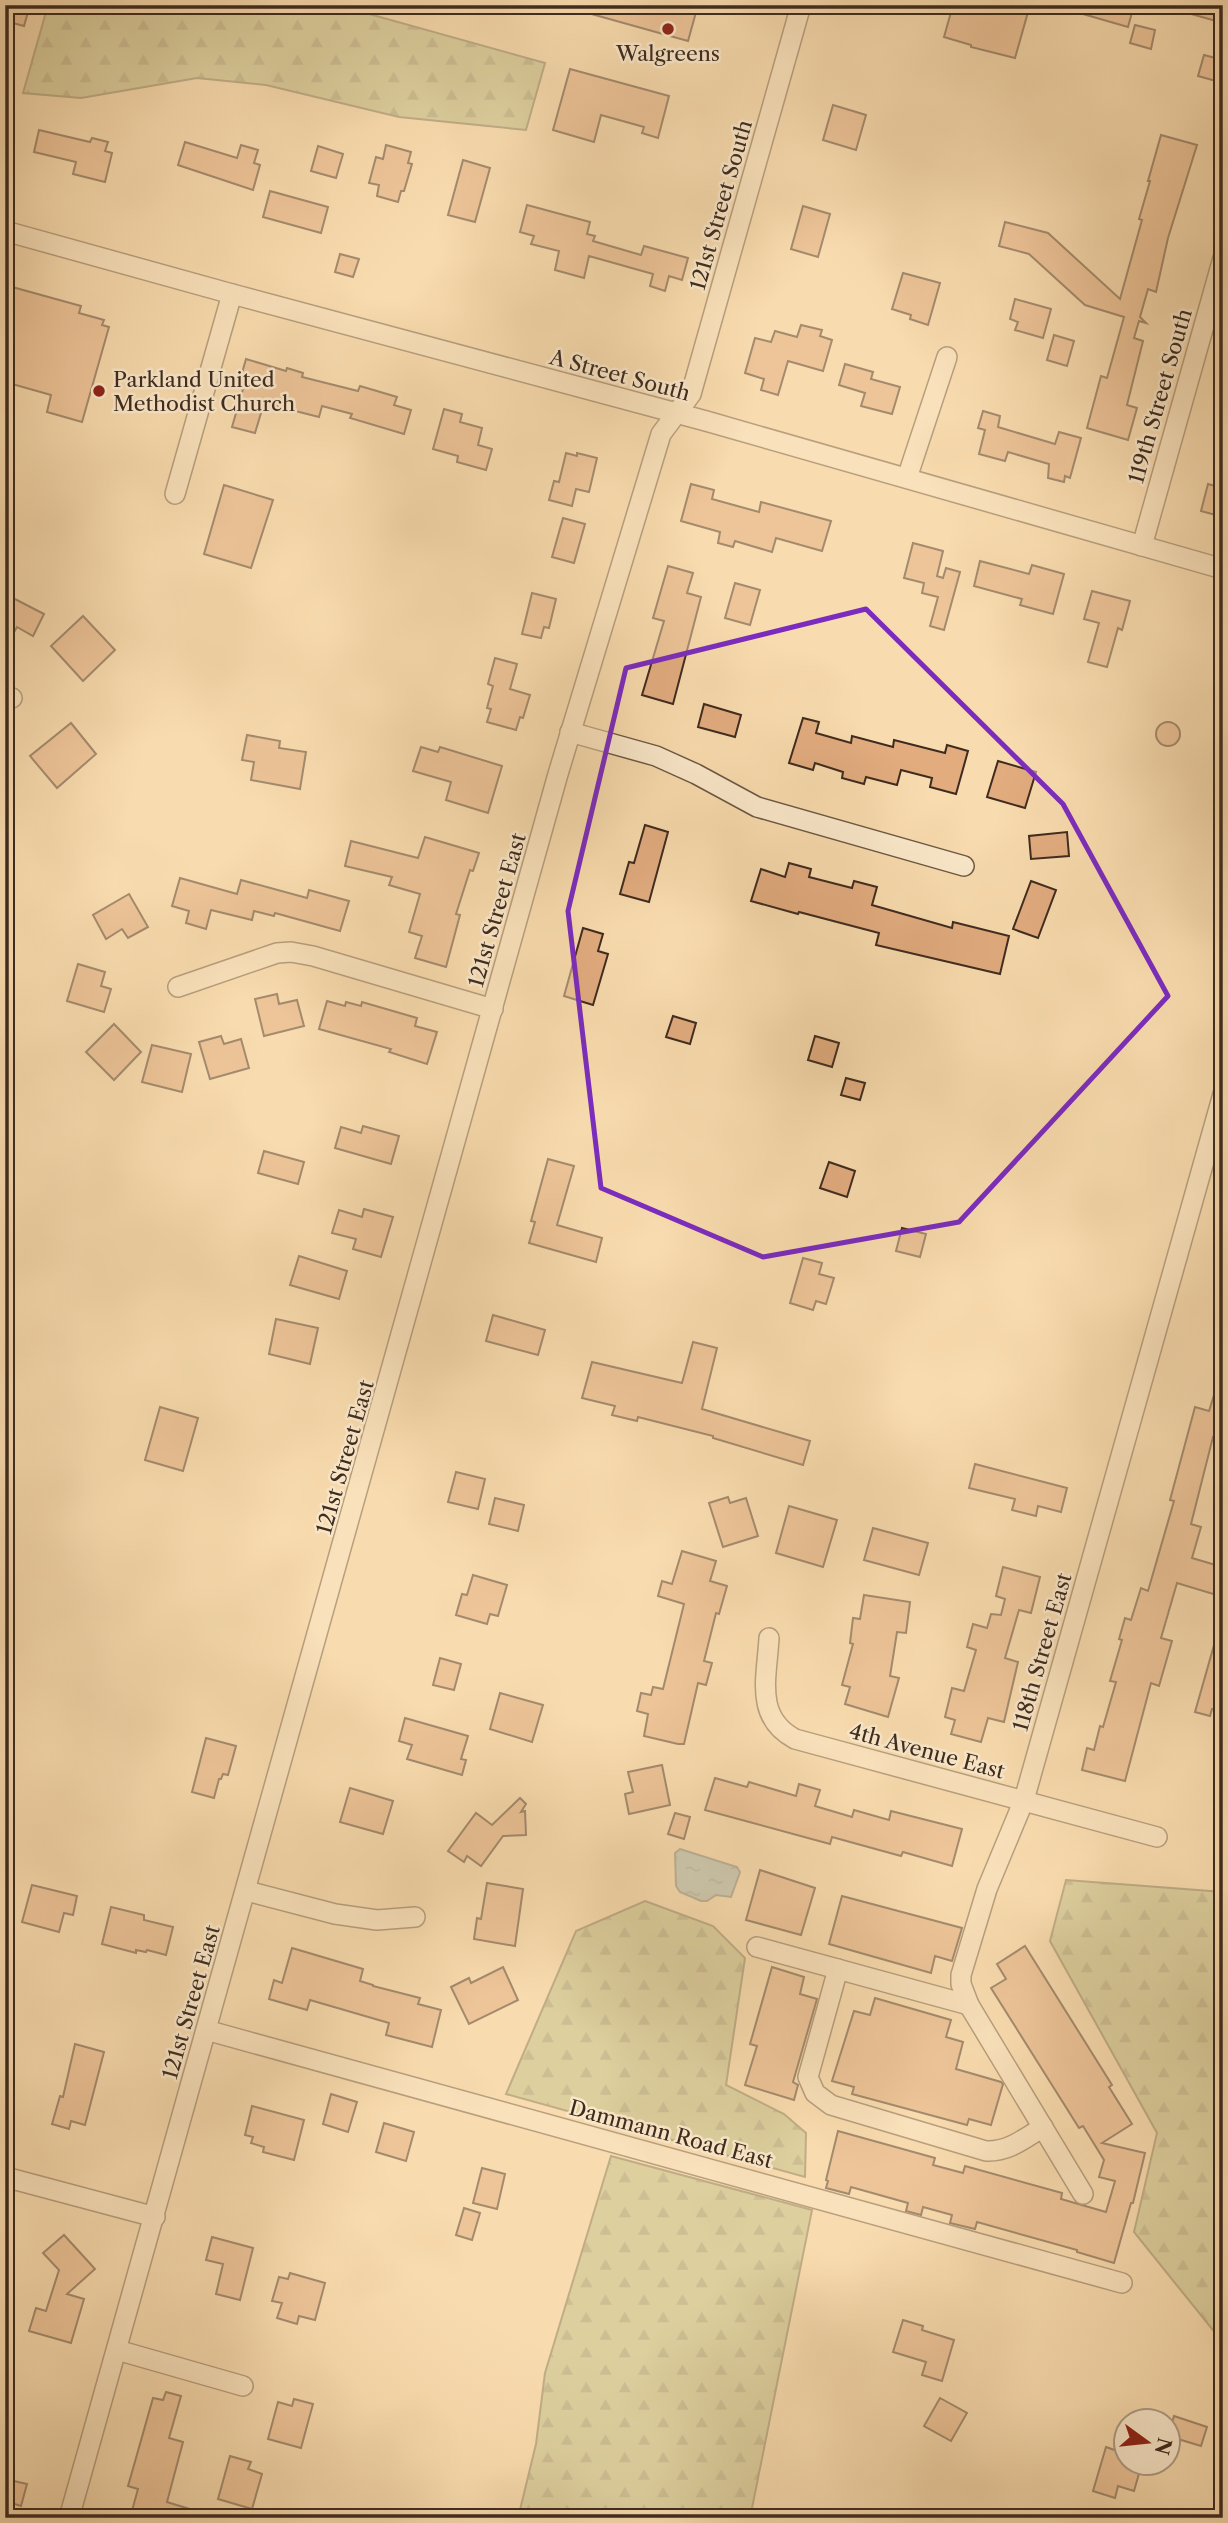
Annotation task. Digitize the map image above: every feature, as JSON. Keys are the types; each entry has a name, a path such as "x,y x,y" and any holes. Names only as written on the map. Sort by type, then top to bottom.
{"street":[{"name":"121st Street South","path":"677,413 691,394 801,5"},
{"name":"A Street South","path":"5,231 677,413 1223,569"},
{"name":"119th Street South","path":"1142,546 1223,258"},
{"path":"175,494 232,294"},
{"path":"907,478 947,358"},
{"name":"121st Street East","path":"69,2518 570,732 661,434 677,413"},
{"path":"570,732 656,756 757,807 964,866"},
{"path":"178,987 277,953 291,952 313,956 493,1009"},
{"name":"118th Street East","path":"1083,2194 969,2005 961,1984 961,1975 987,1889 1024,1800 1223,1094"},
{"name":"4th Avenue East","path":"769,1639 765,1687 768,1710 783,1732 795,1739 1157,1837"},
{"path":"247,1891 335,1914 377,1920 415,1917"},
{"path":"757,1947 969,2005"},
{"path":"838,1969 808,2077 810,2085 822,2100 844,2111 986,2151 999,2152 1012,2147 1043,2127"},
{"name":"Dammann Road East","path":"206,2030 1122,2283"},
{"path":"5,2177 155,2217"},
{"path":"117,2350 243,2386"}],"highlighted area":[{"path":"866,609 1063,804 1168,996 959,1222 763,1257 601,1188 568,911 626,668"}],"green space":[{"path":"48,5 337,5 545,63 526,130 399,117 266,85 197,78 81,98 23,93"},
{"path":"1066,1880 1223,1892 1223,2340 1134,2232 1157,2133 1050,1941"},
{"path":"645,1901 713,1926 745,1958 726,2085 784,2114 806,2133 805,2177 506,2094 576,1931"},
{"path":"611,2156 812,2210 750,2518 518,2518 536,2444 545,2373"}],"water":[{"path":"680,1849 737,1867 740,1872 731,1897 716,1895 707,1901 701,1901 680,1892 676,1886 675,1853"}],"building":[{"path":"5,5 30,5 24,26 5,21"},
{"name":"Walgreens","path":"577,5 698,5 688,41 577,10"},
{"path":"953,5 1030,5 1015,58 944,37"},
{"path":"1070,5 1134,5 1128,27 1069,10"},
{"path":"1177,5 1223,5 1223,23 1177,10"},
{"path":"1135,25 1155,30 1151,49 1130,43"},
{"path":"1204,55 1223,60 1223,83 1198,76"},
{"path":"570,69 669,96 658,138 642,133 644,127 601,115 594,142 553,130"},
{"path":"833,105 866,115 856,150 823,140"},
{"path":"39,130 90,142 92,138 108,142 105,151 112,153 105,182 73,174 76,162 34,152"},
{"path":"1161,135 1197,145 1168,238 1156,292 1148,289 1140,317 1146,323 1139,321 1134,338 1143,341 1127,405 1137,408 1128,440 1087,428 1101,376 1107,378 1124,317 1085,305 1029,254 999,246 1005,222 1048,233 1120,299 1142,220 1139,219"},
{"path":"185,142 237,158 241,145 258,150 254,163 260,165 253,190 178,165"},
{"path":"386,145 411,152 408,163 412,164 398,202 377,196 379,185 369,183 376,157 383,159"},
{"path":"318,146 343,154 336,178 311,171"},
{"path":"463,160 490,168 475,222 448,215"},
{"path":"270,191 328,207 321,233 263,217"},
{"path":"527,205 590,222 587,234 595,236 593,241 641,255 644,246 688,258 682,280 669,276 665,291 650,286 653,274 589,256 584,278 555,270 559,251 531,244 534,236 520,232"},
{"path":"803,206 830,214 818,257 791,249"},
{"path":"340,254 359,259 353,277 335,272"},
{"path":"903,273 940,283 928,325 910,319 911,315 892,309"},
{"path":"5,285 81,306 79,313 104,320 102,325 109,327 82,422 47,412 51,395 5,382"},
{"path":"1015,299 1051,309 1043,338 1015,330 1018,322 1010,319"},
{"path":"801,325 822,330 820,336 832,340 823,371 788,361 778,395 761,390 764,379 745,373 755,338 771,342 775,331 797,337"},
{"path":"1054,335 1074,341 1067,366 1047,360"},
{"path":"246,359 286,371 287,368 303,373 302,377 358,391 360,386 397,397 394,405 411,410 404,434 350,418 352,414 322,406 319,417 264,403 255,433 232,427 243,389 238,387"},
{"path":"845,364 873,372 871,379 900,387 892,414 861,406 865,393 839,385"},
{"path":"444,409 462,414 460,422 482,428 478,445 492,449 486,470 457,462 458,456 433,449"},
{"path":"983,411 1000,416 998,427 1055,444 1059,432 1081,438 1070,478 1065,476 1064,482 1048,478 1049,464 1008,452 1005,461 979,454 985,430 978,428"},
{"path":"566,453 597,458 589,492 576,489 572,506 549,500 554,481 559,482"},
{"path":"691,484 714,490 712,499 759,512 761,502 831,521 822,551 776,538 772,552 735,541 733,547 718,543 720,532 681,521"},
{"path":"1208,484 1223,488 1223,517 1201,511"},
{"path":"224,485 273,500 251,568 204,554"},
{"path":"563,518 585,524 574,563 552,557"},
{"path":"913,543 943,551 937,576 943,578 946,568 960,572 944,630 930,626 938,597 922,593 924,583 904,578"},
{"path":"980,561 1029,574 1032,565 1064,574 1053,614 1020,605 1022,599 974,586"},
{"path":"668,566 693,573 687,593 701,597 673,704 642,695 664,621 653,618"},
{"path":"735,583 760,590 750,625 725,618"},
{"path":"1092,591 1130,601 1122,630 1118,628 1107,667 1088,662 1099,623 1084,619"},
{"path":"532,593 556,599 549,628 544,627 541,638 522,634"},
{"path":"11,597 44,614 33,636 17,627 5,648 5,607"},
{"path":"83,616 115,650 83,681 51,646"},
{"path":"495,658 517,664 510,689 530,695 516,730 487,722 491,709 487,708 493,686 488,684"},
{"path":"704,704 741,715 735,737 698,727"},
{"path":"803,718 819,722 816,733 851,743 852,736 893,747 894,740 945,753 947,745 968,751 956,794 930,787 932,778 901,770 897,785 866,777 864,784 842,778 843,772 815,763 813,770 789,763"},
{"path":"1168,722 1179,729 1180,734 1173,745 1168,746 1157,739 1156,734 1163,723"},
{"path":"71,723 96,754 57,788 30,756"},
{"path":"247,735 280,741 279,748 306,752 300,789 251,780 254,762 242,760"},
{"path":"421,747 438,752 440,747 502,766 488,813 446,800 451,782 413,771"},
{"path":"998,761 1036,772 1025,808 987,797"},
{"path":"645,825 668,832 649,902 620,894 629,862 634,863"},
{"path":"1067,832 1069,856 1031,859 1029,836"},
{"path":"425,837 479,853 473,871 470,870 456,914 460,915 446,967 415,958 422,936 409,932 420,894 389,885 392,877 345,866 351,841 418,858"},
{"path":"789,863 811,869 809,877 852,888 854,881 877,887 872,905 952,928 953,922 1009,936 1000,974 876,945 879,933 751,901 761,869 785,877"},
{"path":"180,878 237,894 241,880 307,898 309,890 349,901 340,931 275,913 274,916 254,911 252,920 211,910 206,929 186,923 189,911 172,906"},
{"path":"1031,881 1056,890 1038,938 1013,929"},
{"path":"129,894 148,927 128,938 122,929 106,939 93,915"},
{"path":"583,928 603,934 598,951 608,954 593,1005 564,996"},
{"path":"78,964 105,972 101,986 111,989 104,1012 67,1001"},
{"path":"277,994 279,1004 297,1000 304,1026 264,1036 255,999"},
{"path":"327,1001 345,1006 346,1002 361,1006 362,1002 417,1018 415,1026 437,1032 427,1064 389,1052 391,1049 319,1029"},
{"path":"673,1016 696,1023 690,1044 666,1037"},
{"path":"114,1024 141,1052 114,1080 86,1052"},
{"path":"221,1036 224,1044 241,1039 249,1068 210,1079 199,1042"},
{"path":"815,1036 839,1043 832,1067 808,1060"},
{"path":"152,1045 191,1054 182,1092 142,1082"},
{"path":"846,1078 865,1083 860,1100 841,1095"},
{"path":"363,1126 399,1136 391,1164 335,1148 341,1127 361,1133"},
{"path":"264,1151 304,1162 298,1184 258,1173"},
{"path":"548,1159 574,1166 557,1225 602,1238 596,1262 529,1243 535,1222 531,1221"},
{"path":"829,1162 855,1171 847,1197 820,1188"},
{"path":"364,1209 393,1217 381,1257 353,1249 356,1239 332,1233 339,1210 362,1217"},
{"path":"902,1228 926,1234 920,1257 896,1251"},
{"path":"299,1256 347,1271 339,1299 290,1285"},
{"path":"803,1258 822,1263 819,1274 834,1278 826,1304 816,1301 813,1310 790,1303"},
{"path":"493,1315 545,1330 538,1355 486,1341"},
{"path":"276,1319 318,1328 310,1364 269,1354"},
{"path":"693,1342 717,1348 702,1409 810,1441 803,1465 713,1436 638,1417 637,1421 612,1415 615,1406 582,1398 592,1362 682,1383"},
{"path":"1219,1379 1223,1379 1223,1440 1213,1437 1191,1524 1201,1527 1192,1558 1219,1566 1217,1576 1223,1578 1223,1597 1177,1583 1161,1638 1172,1641 1159,1686 1151,1683 1125,1781 1082,1770 1087,1748 1094,1750 1100,1726 1103,1727 1116,1682 1110,1681 1122,1640 1119,1639 1125,1618 1131,1620 1141,1588 1148,1591 1174,1501 1170,1500 1195,1407 1209,1411"},
{"path":"160,1407 198,1418 183,1471 145,1460"},
{"path":"975,1464 1067,1488 1061,1512 1038,1506 1036,1516 1012,1510 1015,1499 969,1488"},
{"path":"456,1472 485,1479 478,1509 448,1502"},
{"path":"728,1497 730,1503 746,1498 758,1536 723,1547 709,1503"},
{"path":"495,1498 524,1505 518,1531 489,1524"},
{"path":"789,1506 837,1520 823,1567 776,1553"},
{"path":"873,1528 928,1543 919,1575 864,1560"},
{"path":"682,1551 716,1561 710,1581 727,1586 719,1614 716,1613 704,1661 712,1663 706,1685 698,1683 684,1744 678,1744 644,1736 648,1714 637,1711 641,1693 651,1695 653,1687 663,1689 684,1604 658,1596 662,1581 672,1584"},
{"path":"1003,1567 1040,1577 1031,1613 1019,1610 1005,1658 1018,1662 1004,1722 988,1718 981,1742 951,1734 955,1720 945,1717 952,1688 964,1691 976,1650 967,1647 973,1624 987,1628 991,1614 1001,1615 1005,1599 996,1596"},
{"path":"473,1575 507,1585 498,1616 490,1614 487,1624 456,1615 462,1594 467,1595"},
{"path":"864,1595 910,1602 906,1633 897,1632 890,1676 899,1678 888,1717 845,1704 850,1687 842,1685 853,1644 850,1643 853,1618 860,1619"},
{"path":"1218,1631 1223,1632 1223,1712 1212,1709 1210,1716 1195,1712"},
{"path":"440,1658 461,1664 454,1690 433,1685"},
{"path":"500,1693 543,1705 532,1742 490,1729"},
{"path":"405,1718 468,1736 461,1759 466,1760 462,1775 407,1759 412,1745 399,1741"},
{"path":"206,1738 236,1746 228,1775 223,1774 219,1779 214,1798 192,1792"},
{"path":"662,1765 670,1805 629,1814 625,1794 633,1792 628,1772"},
{"path":"715,1778 747,1787 749,1782 796,1796 799,1784 820,1790 815,1806 852,1817 854,1810 889,1820 891,1811 962,1829 952,1866 903,1852 901,1856 832,1837 830,1844 705,1810"},
{"path":"350,1788 393,1801 383,1834 340,1822"},
{"path":"520,1798 526,1804 521,1812 525,1811 526,1835 503,1836 481,1866 467,1856 464,1862 448,1851 476,1813 492,1825"},
{"path":"675,1813 690,1817 684,1839 668,1834"},
{"path":"760,1870 815,1888 801,1935 746,1920"},
{"path":"487,1883 523,1889 515,1946 474,1939 477,1918 481,1919"},
{"path":"32,1885 77,1896 73,1915 64,1913 59,1932 22,1922"},
{"path":"842,1896 962,1928 952,1961 935,1956 931,1973 829,1944"},
{"path":"111,1907 144,1915 144,1920 173,1927 166,1955 147,1950 136,1950 136,1953 102,1944"},
{"path":"1025,1946 1112,2085 1109,2087 1132,2124 1102,2143 1145,2153 1114,2263 977,2222 975,2229 950,2223 952,2215 923,2207 921,2215 906,2211 908,2203 851,2187 849,2194 826,2188 838,2131 935,2158 933,2165 963,2173 965,2166 1062,2193 1061,2199 1106,2212 1115,2181 1099,2177 1104,2160 1083,2126 1079,2128 991,1988 1006,1979 997,1964"},
{"path":"292,1948 363,1969 360,1981 420,1998 418,2004 441,2010 432,2047 386,2035 389,2023 310,2000 307,2010 269,1999 274,1980 282,1983"},
{"path":"503,1967 518,2000 469,2024 451,1987 469,1978 471,1983"},
{"path":"772,1967 804,1977 800,1994 817,1999 793,2082 798,2085 794,2100 745,2085 757,2046 750,2044"},
{"path":"875,1998 951,2020 946,2037 963,2042 956,2069 1003,2084 991,2125 969,2119 967,2125 852,2094 854,2087 832,2081 854,2011 870,2015"},
{"path":"75,2044 104,2052 85,2125 71,2121 69,2129 52,2124 60,2096 63,2097"},
{"path":"331,2094 357,2102 348,2132 323,2124"},
{"path":"252,2106 304,2120 294,2160 263,2152 264,2147 251,2143 253,2137 245,2135"},
{"path":"384,2123 414,2132 406,2161 376,2152"},
{"path":"482,2168 505,2174 497,2209 473,2203"},
{"path":"464,2208 480,2213 472,2240 456,2235"},
{"path":"64,2235 95,2269 67,2294 84,2299 71,2343 29,2331 36,2308 46,2311 59,2270 43,2253"},
{"path":"212,2237 253,2248 240,2300 216,2294 223,2264 206,2260"},
{"path":"290,2273 325,2283 315,2320 299,2316 297,2324 277,2318 282,2303 272,2301 279,2277 288,2279"},
{"path":"903,2320 923,2326 922,2330 954,2340 942,2381 922,2375 926,2362 893,2352"},
{"path":"166,2392 181,2396 169,2438 183,2442 167,2502 206,2514 206,2518 130,2518 138,2489 128,2486 153,2398 163,2400"},
{"path":"940,2398 967,2413 951,2441 924,2426"},
{"path":"294,2399 313,2404 301,2448 268,2439 278,2402 292,2406"},
{"path":"1182,2419 1207,2427 1201,2446 1182,2440"},
{"path":"1106,2447 1112,2449 1112,2478 1138,2478 1134,2491 1118,2486 1115,2498 1093,2491"},
{"path":"230,2456 251,2462 248,2469 262,2474 252,2509 218,2499"},
{"path":"5,2479 27,2484 21,2506 5,2501"}],"place":[{"name":"Walgreens","path":"668,29"},
{"name":"Parkland United Methodist Church","path":"99,391"}]}
